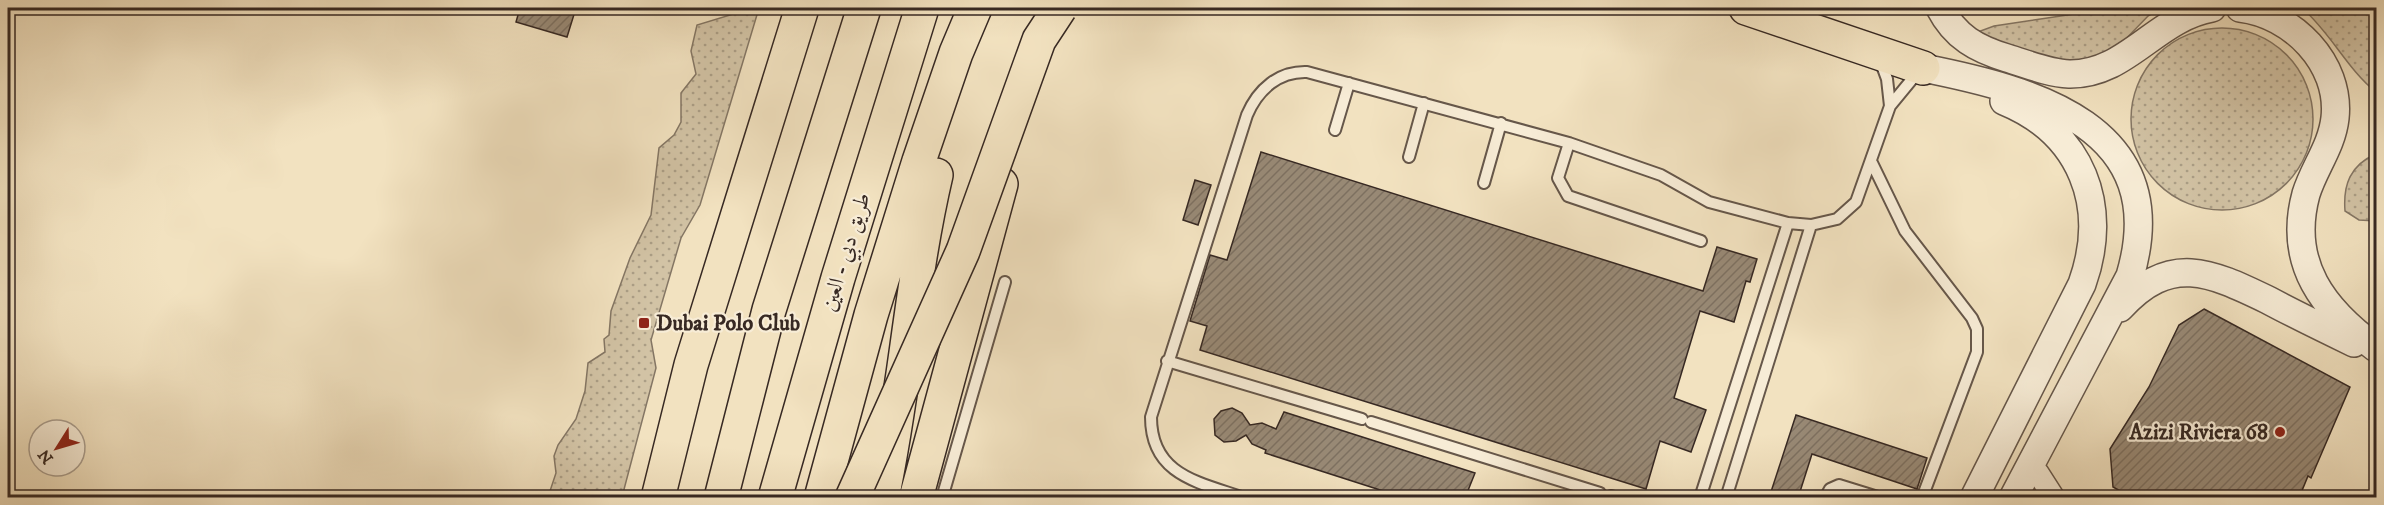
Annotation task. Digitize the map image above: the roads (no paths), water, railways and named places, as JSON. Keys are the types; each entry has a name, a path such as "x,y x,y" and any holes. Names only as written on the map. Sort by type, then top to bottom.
{"highway":[{"path":"658,498 691,366 802,8"},
{"path":"721,498 770,310 864,8"},
{"name":"طريق دبي - العين","path":"775,498 838,278 922,8"},
{"path":"852,498 963,251 1040,40 1060,8"},
{"path":"1746,8 1923,68"},
{"path":"821,498 872,315 919,161 956,53 974,12"},
{"path":"882,498 890,458 923,231 963,73 974,12"},
{"path":"916,498 1014,137 1021,93"}],"street":[{"path":"1940,8 1952,28 1975,46 2044,70 2068,74 2092,72 2115,63 2168,24 2190,13 2212,8"},
{"path":"2240,8 2264,13 2293,28 2316,52 2331,82 2336,115 2332,133 2307,192 2302,240 2310,272 2325,304 2376,348"},
{"path":"1923,68 1987,81 2044,100 2081,120 2095,131 2118,157 2133,189 2138,214 2138,241 2130,276 2107,323 2028,465 2013,498"},
{"path":"1923,68 2022,108 2047,125 2077,162 2087,185 2092,209 2092,245 2082,284 1974,498"},
{"path":"2107,323 2137,291 2149,282 2177,272 2204,273 2229,281 2376,355"},
{"path":"2028,465 2038,473 2054,498"}],"lane":[{"path":"1878,53 1887,79 1890,106"},
{"path":"1244,498 1181,475 1158,450 1151,428 1151,417 1167,361 1252,104 1275,79 1297,72 1349,83 1501,123 1569,143 1661,175 1709,202 1788,223 1811,225 1837,219 1847,212 1862,190 1890,106 1923,68"},
{"path":"1335,130 1349,83"},
{"path":"1409,157 1424,103"},
{"path":"1484,183 1501,123"},
{"path":"1569,143 1558,178 1568,196 1701,241"},
{"path":"1872,163 1905,231 1972,318 1978,341 1977,352 1922,498"},
{"path":"1700,498 1788,223"},
{"path":"1726,498 1811,225"},
{"path":"942,498 1005,282"},
{"path":"1167,361 1610,495"},
{"path":"1825,498 1830,489 1839,485 1881,498"}],"place":[{"name":"Dubai Polo Club","path":"644,323"},
{"name":"Azizi Riviera 68","path":"2280,432"}]}
